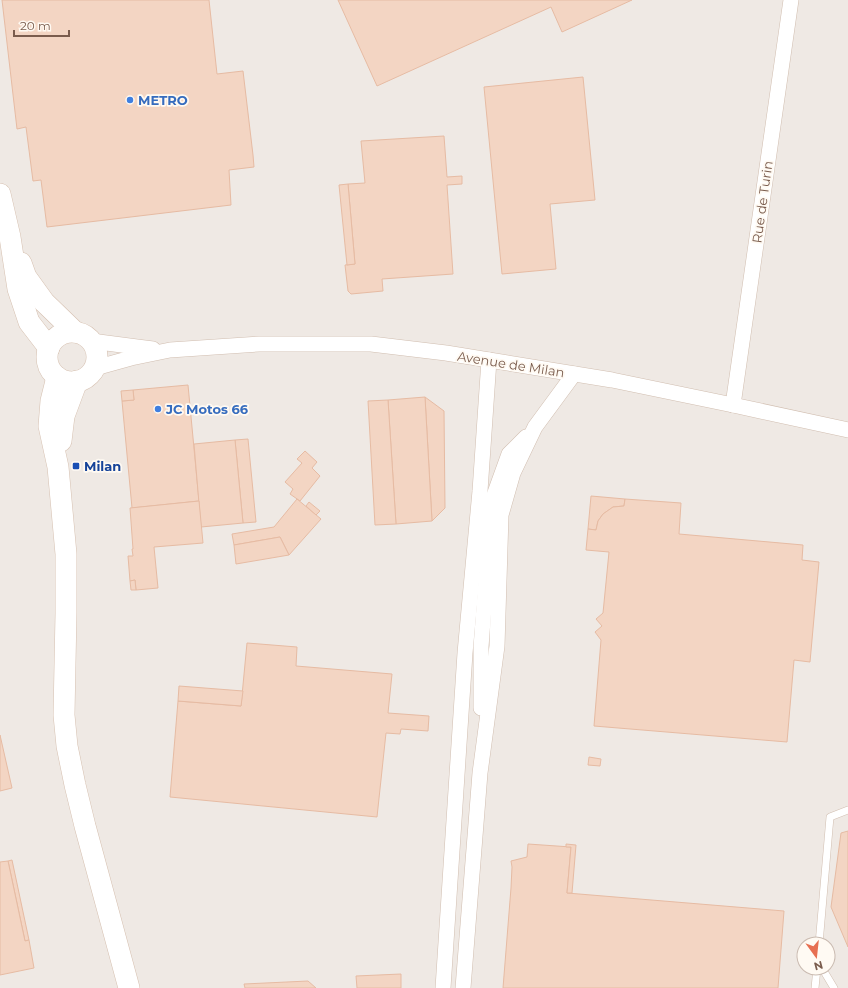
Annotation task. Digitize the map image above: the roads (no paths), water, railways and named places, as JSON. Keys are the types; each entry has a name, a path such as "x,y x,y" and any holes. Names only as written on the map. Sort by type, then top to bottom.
{"street":[{"name":"Rue de Turin","path":"733,405 792,0"},
{"path":"0,194 10,237 18,289 29,322 48,348"},
{"path":"10,237 26,277 44,302 83,336 95,347 97,361 95,368 90,374 77,382 64,381 52,372 48,364 48,348 53,341 66,333 83,336"},
{"name":"Avenue de Milan","path":"83,336 137,347 170,350"},
{"name":"Avenue de Milan","path":"95,368 131,358 170,350 259,344 371,344 446,353 612,380 848,430"},
{"path":"443,988 465,653 480,491 489,360"},
{"path":"463,988 480,773 497,646 501,515 513,473 535,427 574,374"},
{"path":"57,377 51,401 49,426 58,467 66,554 64,715 67,746 85,826 129,988"},
{"path":"58,467 64,416 77,382"}],"lane":[{"path":"820,936 830,817 848,810"},
{"path":"815,988 816,976"},
{"path":"827,976 834,988"}],"place":[{"name":"METRO","path":"130,100"},
{"name":"JC Motos 66","path":"158,409"},
{"name":"Milan","path":"76,466"}]}
